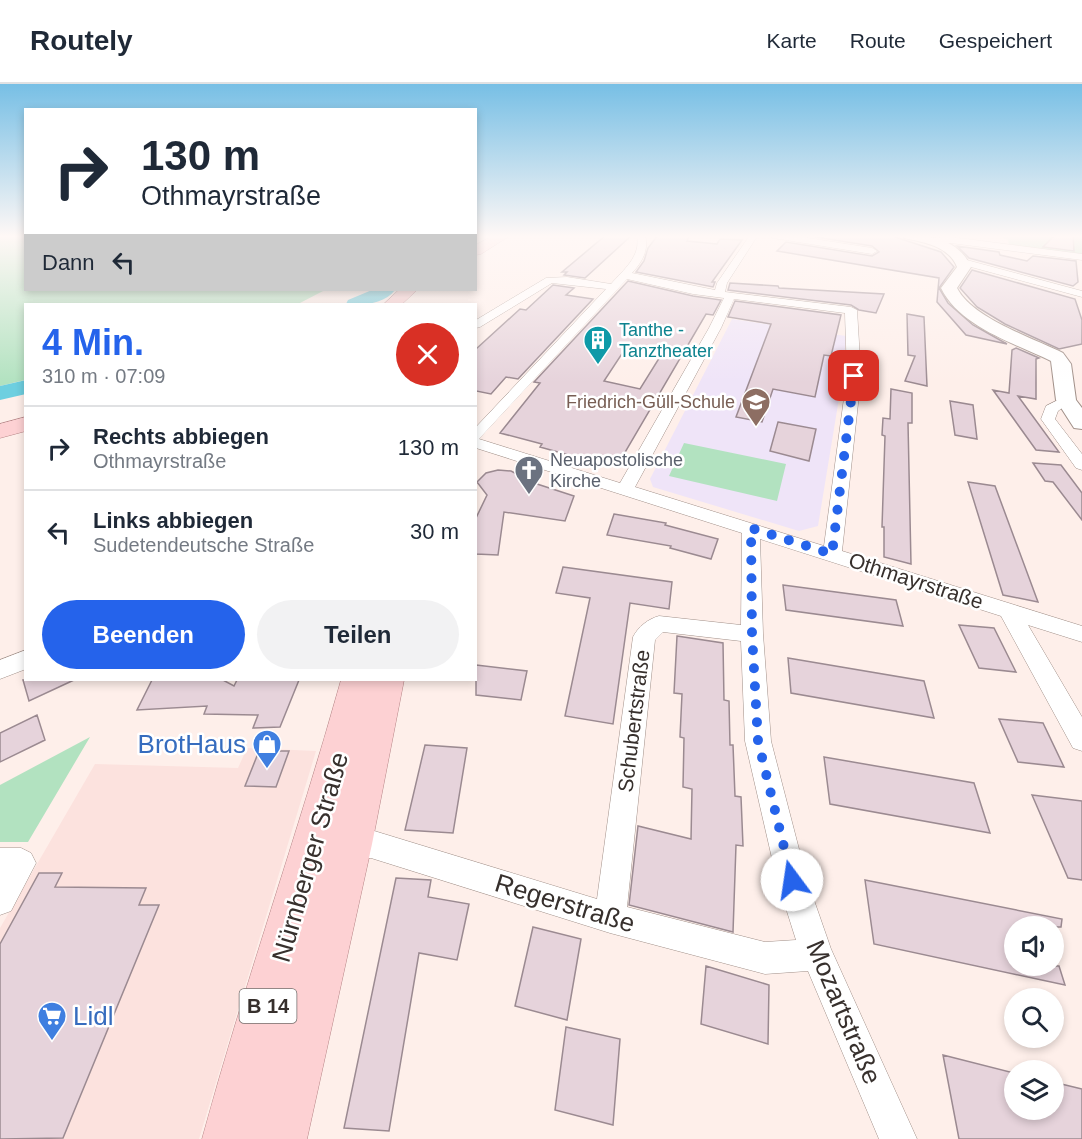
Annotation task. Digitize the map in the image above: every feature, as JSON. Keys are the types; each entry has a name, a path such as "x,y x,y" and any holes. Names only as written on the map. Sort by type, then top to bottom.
{"main road":[{"path":"393,303 408,291"},
{"path":"412,303 427,291"},
{"path":"0,422 24,416"},
{"path":"0,431 24,425"},
{"name":"Nürnberger Straße","path":"277,1139 333,844 359,681"},
{"name":"Nürnberger Straße","path":"232,1139 305,873 333,844 386,681"}],"street":[{"path":"477,324 543,284"},
{"path":"594,284 611,287"},
{"path":"477,434 614,284"},
{"path":"663,284 725,296 851,310 854,376 832,554"},
{"path":"625,489 716,328 725,296 722,284"},
{"path":"952,284 949,288 950,295 958,304 978,318 1057,357 1062,364 1066,400 1082,423"},
{"path":"1044,284 1082,294"},
{"path":"1068,291 1082,299"},
{"path":"1066,400 1051,409 1048,419 1082,465"},
{"name":"Othmayrstraße","path":"477,443 1082,634"},
{"name":"Mozartstraße","path":"751,528 752,634 758,741 792,880 817,954 898,1139"},
{"path":"1009,611 1082,740"},
{"name":"Schubertstraße","path":"610,918 644,638 659,624 752,634"},
{"path":"0,670 24,660"},
{"name":"Regerstraße","path":"333,844 371,843 610,918 765,958 817,954"},
{"path":"0,900 11,863"}],"shaded area":[{"name":"Friedrich-Güll-Schule","path":"732,319 846,336 843,374 818,526 799,531 653,487 650,479"},
{"path":"247,748 316,751 199,1139 0,1139 0,928 95,764 238,768"}],"green space":[{"path":"0,284 24,284 24,291 323,291 300,303 24,303 24,380 0,386"},
{"path":"684,443 786,464 777,501 669,476"},
{"path":"90,737 28,842 0,842 0,785"}],"building":[{"path":"625,284 642,284 721,300 713,315 706,314 620,461 594,455 590,461 540,447 542,444 500,433 540,383 534,382","holes":["627,346 663,352 640,389 604,381"]},
{"path":"730,284 750,284 884,294 876,313 859,310 851,305 728,290"},
{"path":"938,284 942,284 939,288 948,303 973,325 1007,344 966,335 937,302"},
{"path":"963,284 1023,284 1075,299 1082,320 1082,344 1059,349 1005,324 977,307 960,288"},
{"path":"553,285 574,288 566,295 593,299 518,379 506,377 491,394 477,391 477,348 520,309 526,310"},
{"path":"735,301 841,315 831,356 824,355 815,397 773,389 762,422 736,417 771,324 728,317"},
{"path":"907,314 924,317 927,386 905,381 915,356 908,355"},
{"path":"1016,348 1039,358 1036,359 1036,399 1018,396 1059,452 1036,450 993,390 1009,393 1012,350"},
{"path":"891,389 912,393 912,423 908,423 911,564 884,557 884,527 882,527 885,436 882,435 883,418 890,419"},
{"path":"950,401 973,405 977,439 955,435"},
{"path":"778,422 816,429 809,461 770,451"},
{"path":"1033,463 1061,465 1082,493 1082,520 1053,482 1045,481"},
{"name":"Neuapostolische Kirche","path":"498,470 511,471 534,483 574,496 565,521 504,512 498,555 477,554 477,516 487,495 477,482 486,473"},
{"path":"968,482 995,486 1038,602 1003,595"},
{"path":"614,514 666,523 665,525 718,539 711,559 670,548 671,546 607,535"},
{"path":"563,567 672,582 669,609 630,603 613,724 565,716 590,598 556,593"},
{"path":"783,585 896,600 903,626 786,610"},
{"path":"959,625 994,628 1016,672 979,668"},
{"path":"677,636 723,643 724,700 729,701 730,745 733,745 735,796 741,797 743,846 736,845 733,932 629,905 638,826 691,839 692,789 683,787 684,738 680,737 682,694 674,693"},
{"path":"788,658 924,681 934,718 791,693"},
{"path":"477,665 527,671 521,700 476,695"},
{"path":"23,680 72,681 29,701"},
{"path":"152,681 225,681 234,686 236,681 299,681 280,727 253,728 258,715 204,714 207,706 137,710"},
{"path":"37,715 45,740 0,762 0,733"},
{"path":"999,719 1043,723 1064,767 1018,762"},
{"path":"425,745 467,748 453,833 405,830"},
{"name":"BrotHaus","path":"259,751 289,751 276,787 245,786"},
{"path":"824,757 974,783 990,833 830,804"},
{"path":"1032,795 1082,801 1082,880 1068,878"},
{"name":"Lidl","path":"39,873 62,873 55,887 146,888 139,905 159,905 63,1138 0,1139 0,944"},
{"path":"396,878 431,880 428,897 469,904 457,960 419,953 389,1131 344,1128"},
{"path":"865,880 1047,916 1004,916 1004,972 874,944"},
{"path":"533,927 581,939 567,1020 515,1006"},
{"path":"706,966 769,985 768,1044 701,1024"},
{"path":"1023,976 1062,976 1065,985"},
{"path":"566,1027 620,1039 613,1125 555,1110"},
{"path":"943,1055 1004,1070 1004,1120 1064,1120 1064,1085 1082,1089 1082,1139 959,1139"}],"waterway":[{"path":"357,303 384,291"},
{"path":"0,393 24,387"}],"place":[{"name":"Tanthe - Tanztheater","path":"598,366"},
{"name":"Friedrich-Güll-Schule","path":"756,428"},
{"name":"Neuapostolische Kirche","path":"529,496"},
{"name":"BrotHaus","path":"267,770"},
{"name":"Lidl","path":"52,1042"}],"route":[{"path":"792,880 758,741 752,634 751,528 832,554 854,376"}]}
